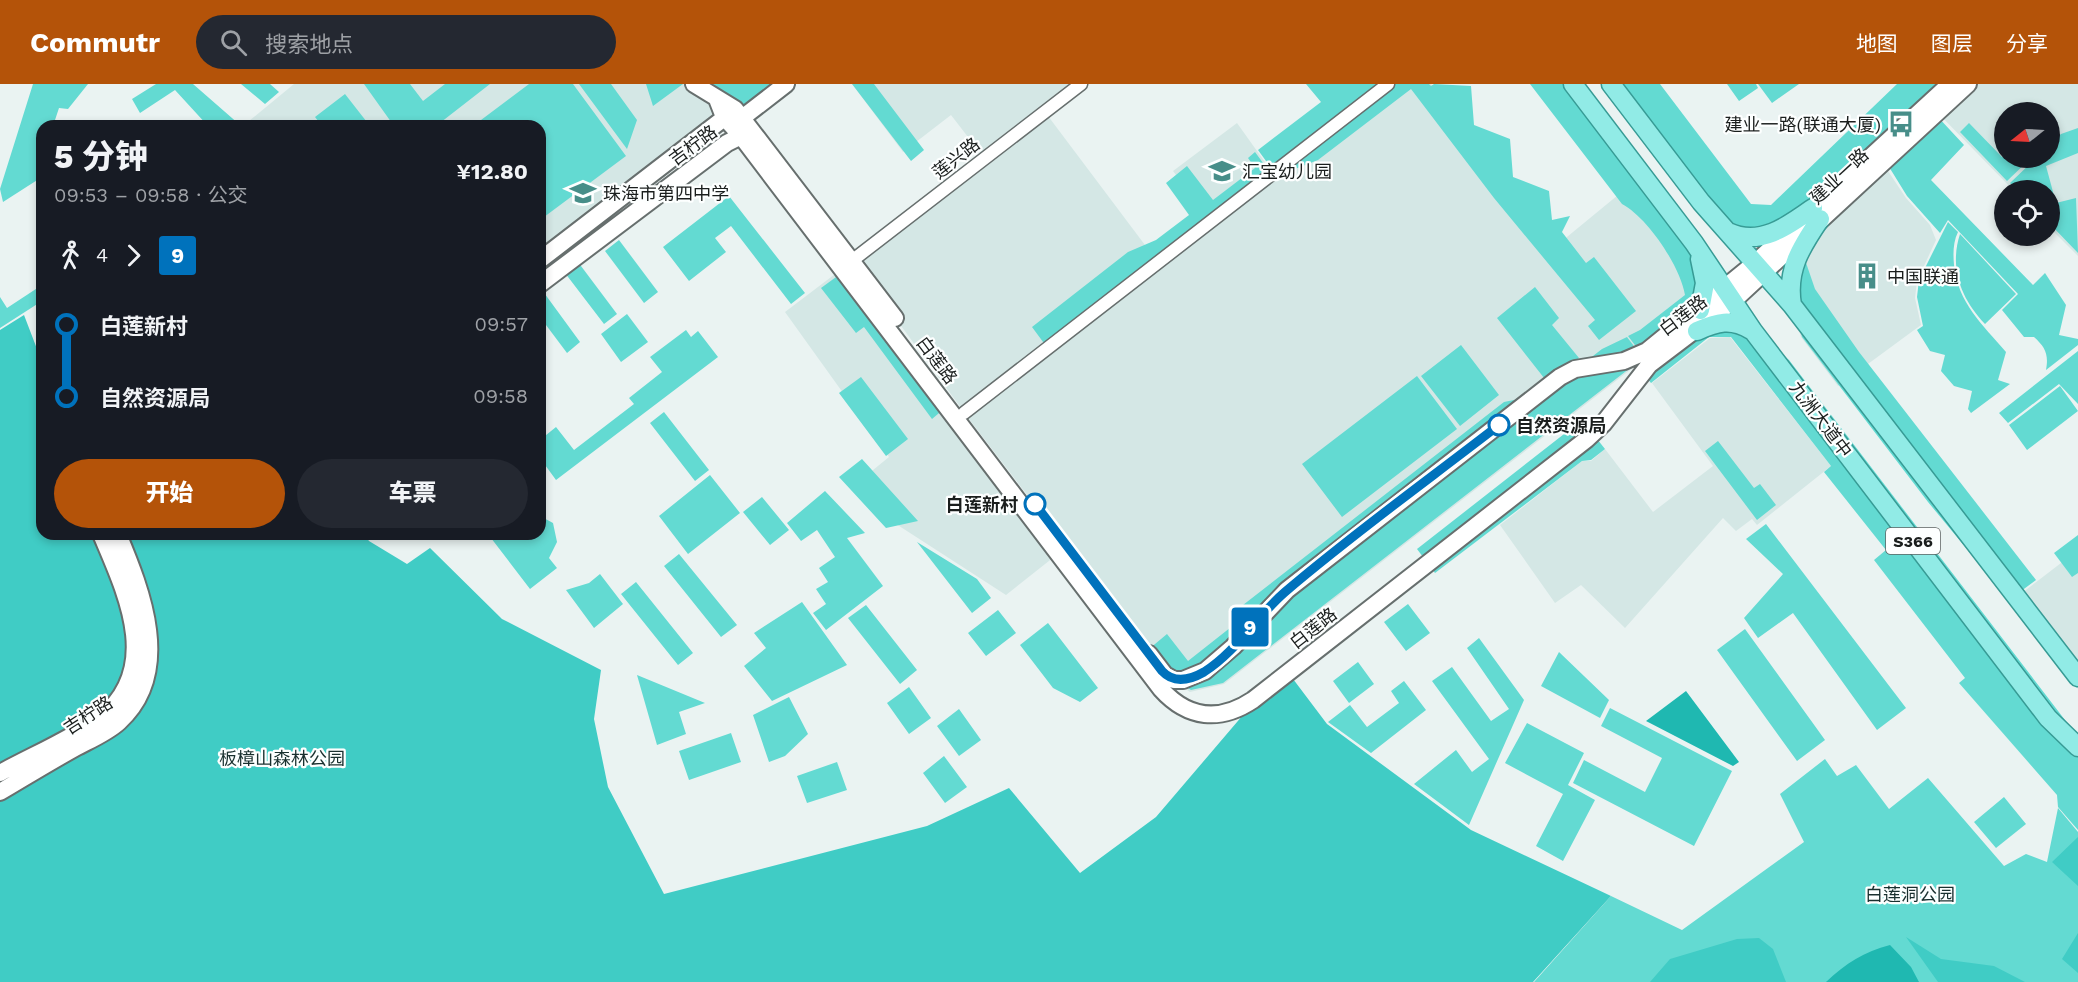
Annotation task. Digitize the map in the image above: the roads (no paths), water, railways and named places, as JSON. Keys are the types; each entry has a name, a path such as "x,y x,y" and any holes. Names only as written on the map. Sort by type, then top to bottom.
{"main road":[{"name":"白莲路","path":"694,84 717,99 734,115 853,260 964,413 1162,671 1171,678 1183,680 1213,665 1287,590 1560,377 1575,369 1638,357 1700,310 1728,296"},
{"path":"734,115 786,84"},
{"name":"九洲大道中","path":"1573,84 1694,243 1753,331 2048,718 2078,747"},
{"name":"S366","path":"1611,84 1701,202 1792,305 2078,677"},
{"name":"建业一路","path":"1759,268 1950,84"},
{"name":"建业一路","path":"1817,214 1968,84"},
{"name":"吉柠路","path":"546,256 734,115 741,136 727,143 546,279"},
{"name":"白莲路","path":"741,136 1161,689 1182,708 1199,715 1229,713 1252,700 1587,439 1604,424 1646,369 1697,331 1728,296 1759,268"},
{"path":"1728,232 1750,237 1766,236 1817,214"},
{"path":"1792,305 1790,275 1795,259 1817,214"},
{"path":"1694,243 1705,284 1700,310"},
{"path":"1697,331 1722,321 1732,321 1753,331"},
{"name":"吉柠路","path":"0,773 98,720 123,694 130,678 135,655 130,607 103,540"},
{"name":"吉柠路","path":"0,792 117,724 138,700 149,657 148,636 137,580 120,540"}],"street":[{"name":"莲兴路","path":"853,260 1081,84"},
{"path":"964,413 1388,84"}],"place":[{"name":"建业一路(联通大厦)","path":"1901,124"},
{"name":"汇宝幼儿园","path":"1222,171"},
{"name":"珠海市第四中学","path":"583,193"},
{"name":"中国联通","path":"1867,276"},
{"name":"自然资源局","path":"1499,425"},
{"name":"白莲新村","path":"1035,504"}],"park label":[{"name":"板樟山森林公园","path":"282,758"},
{"name":"白莲洞公园","path":"1910,894"}]}
